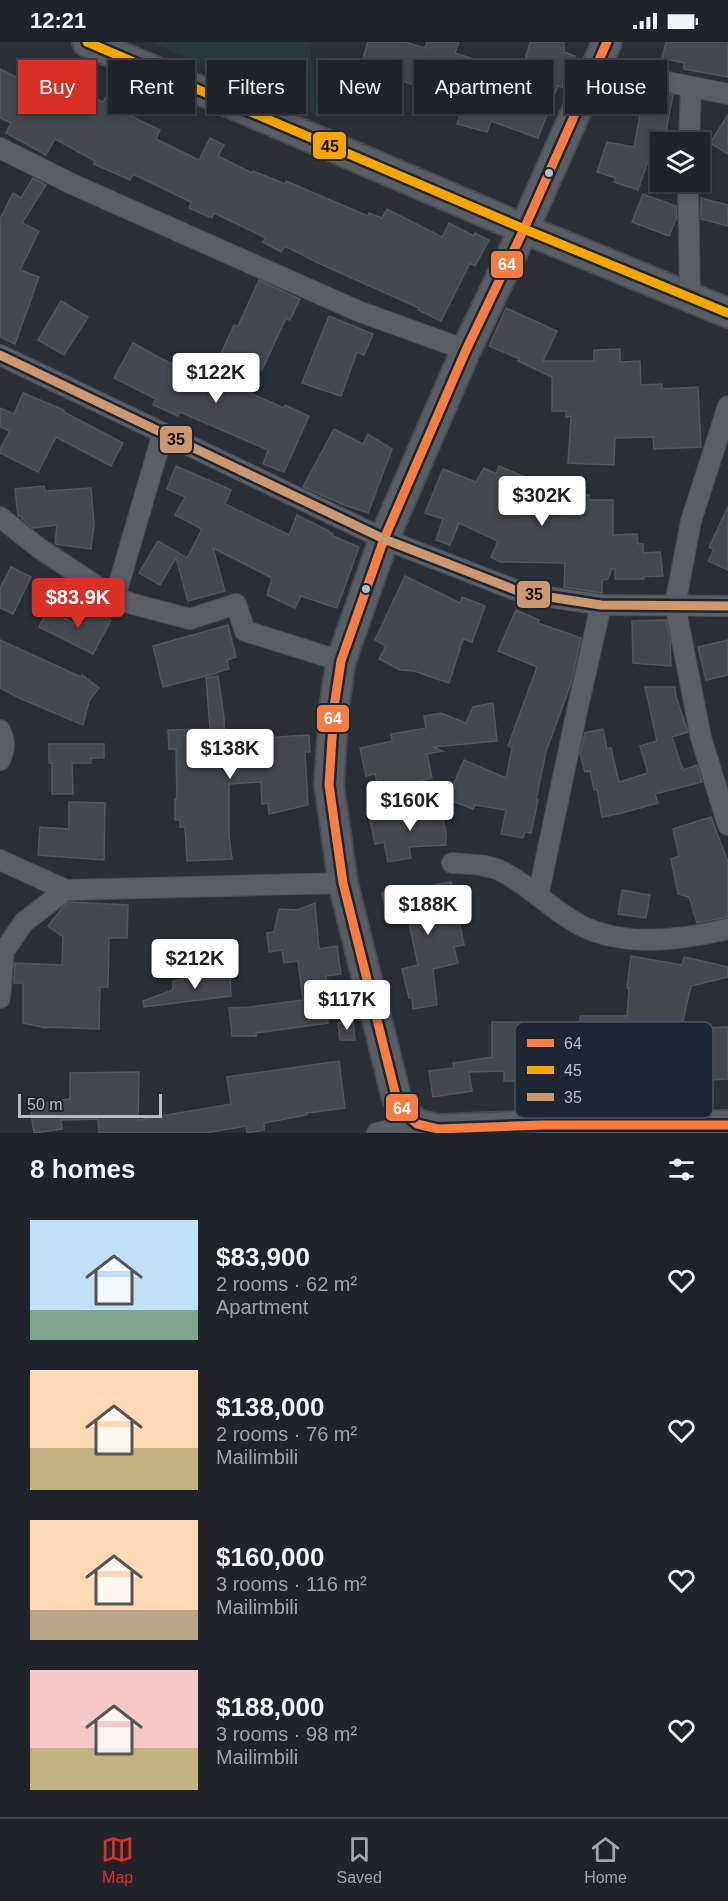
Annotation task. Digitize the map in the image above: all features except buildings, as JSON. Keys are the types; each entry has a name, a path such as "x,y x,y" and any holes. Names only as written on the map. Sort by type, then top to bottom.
{"street":[{"path":"87,42 524,230 728,314"},
{"path":"599,60 607,42"},
{"path":"667,83 728,94"},
{"path":"689,132 691,88"},
{"path":"431,1129 404,1112 396,1096 343,884 329,786 334,707 341,662 384,539 466,350 524,230 576,114"},
{"path":"0,148 72,184 358,311 466,350"},
{"path":"688,192 690,298"},
{"path":"0,355 384,539 523,593 602,605 728,606"},
{"path":"728,406 691,520 675,605 701,738 728,825"},
{"path":"115,597 164,433"},
{"path":"0,517 39,548 115,597 190,619 236,604 245,631 341,662"},
{"path":"538,896 602,605"},
{"path":"0,730 4,746 0,760"},
{"path":"0,860 66,890 343,884"},
{"path":"452,863 476,864 501,871 580,925 600,933 657,940 728,929"},
{"path":"0,998 4,951 24,922 66,890"},
{"path":"377,1133 543,1125 728,1125"}],"green space":[{"path":"151,42 310,42 316,115 306,111 306,60 207,60 207,67"}],"transit line":[{"name":"45","path":"87,42 524,229 728,313"},
{"name":"64","path":"607,42 524,229 466,350 384,539 341,661 334,707 329,785 343,883 396,1096 404,1112 417,1124 438,1129 543,1125 728,1125"},
{"name":"35","path":"0,355 384,539 523,593 601,605 728,606"}]}
